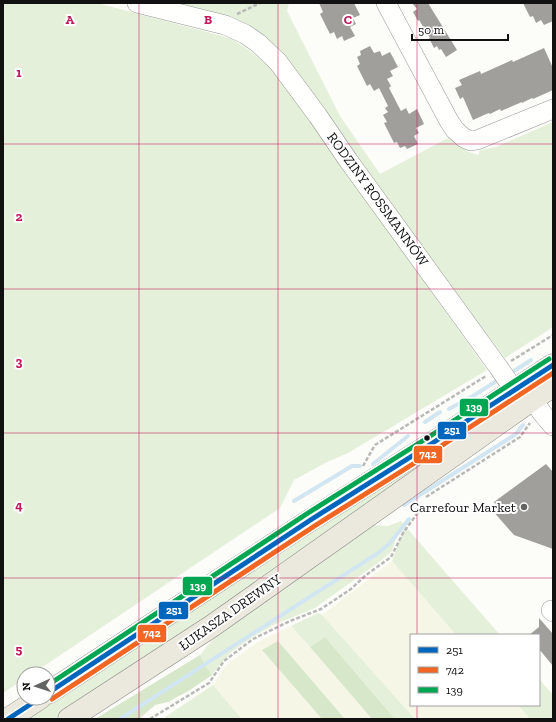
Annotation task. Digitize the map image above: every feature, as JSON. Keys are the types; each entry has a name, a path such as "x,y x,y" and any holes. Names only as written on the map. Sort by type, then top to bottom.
{"main road":[{"path":"524,395 553,365"},
{"path":"56,687 305,523 367,475 524,395 553,386"},
{"name":"ŁUKASZA DREWNY","path":"69,719 212,626 388,501 524,395"},
{"path":"8,719 28,706"}],"street":[{"name":"RODZINY ROSSMANNÓW","path":"137,3 225,25 245,34 258,43 278,62 499,368 553,426"},
{"path":"386,3 442,109 455,130 464,138 477,140 553,109"}],"path":[{"path":"225,25 239,12 260,3"},
{"path":"367,475 372,450 375,446 553,335"},
{"path":"532,347 535,352"},
{"path":"150,719 209,683 224,661 253,639 290,621 321,609 351,589 366,575 391,557 403,533 419,511 411,507"}],"green space":[{"path":"3,3 97,3 232,39 249,50 274,71 487,370 348,453 327,462 294,480 280,508 44,666 16,666 16,684 3,693"},
{"path":"164,3 289,3 287,11 340,116 380,174 448,138 455,143 464,146 466,151 478,155 480,150 496,147 553,122 553,327 505,358 370,182 270,46"},
{"path":"546,377 195,627 54,719 24,719 44,706 56,706 56,698 227,588 359,499"},
{"path":"401,521 499,634 455,634 392,561 404,528 397,536 392,551 382,560 315,608 276,624 254,636 230,653 212,675 200,655 212,640 373,525 388,526"},
{"path":"392,561 455,634 410,634 410,706 519,706 530,719 415,719 322,615"},
{"path":"318,613 322,615 415,719 395,719 325,637 310,647 291,626"},
{"path":"291,626 372,719 345,719 278,641 263,651 322,719 242,719 213,685 226,665 256,643"},
{"path":"325,637 395,719 372,719 310,647"},
{"path":"278,641 345,719 322,719 262,650"},
{"path":"200,655 212,675 190,690 168,702 155,705 139,719 95,719"},
{"path":"540,680 553,695 553,719 530,719 519,706 540,706"},
{"path":"213,685 242,719 167,719 165,717"}],"building":[{"path":"319,3 354,3 360,15 353,18 356,24 350,27 355,36 344,41 342,36 337,39 334,32 330,34 320,14 323,12"},
{"path":"412,3 428,3 457,50 446,57 437,46 434,48 430,38 413,12 417,9"},
{"path":"523,3 553,3 553,21 544,25 541,20 536,23 533,16 530,17"},
{"path":"370,46 374,53 380,51 382,56 390,52 398,67 390,71 393,76 387,79 391,86 389,88 401,111 406,108 409,114 417,109 424,124 416,128 419,133 414,136 418,144 407,149 405,146 400,148 397,142 394,143 384,123 387,122 383,115 388,112 385,108 388,106 379,88 374,91 370,84 367,86 357,66 360,64 357,57 361,55 360,51"},
{"path":"544,48 553,68 553,90 501,111 500,109 473,120 463,97 460,99 455,88 462,85 459,80 480,71 481,74 512,60 513,62"},
{"name":"Carrefour Market","path":"546,464 553,472 553,549 514,535 492,510 496,506 494,502"},
{"path":"539,618 553,634 553,666 540,650 540,634 530,634 539,627"}],"waterway":[{"path":"514,371 531,360"},
{"path":"449,409 495,382"},
{"path":"425,422 440,412"},
{"path":"404,505 516,434 523,425"},
{"path":"373,464 408,436"},
{"path":"294,501 352,466 360,466"},
{"path":"120,719 378,553 390,543 409,519"}],"transit line":[{"name":"139","path":"56,680 308,513 549,359"},
{"name":"251","path":"56,688 312,519 553,365"},
{"name":"742","path":"56,696 316,525 553,373"},
{"name":"251","path":"8,719 28,706"}],"place":[{"name":"Carrefour Market","path":"524,507"}]}
